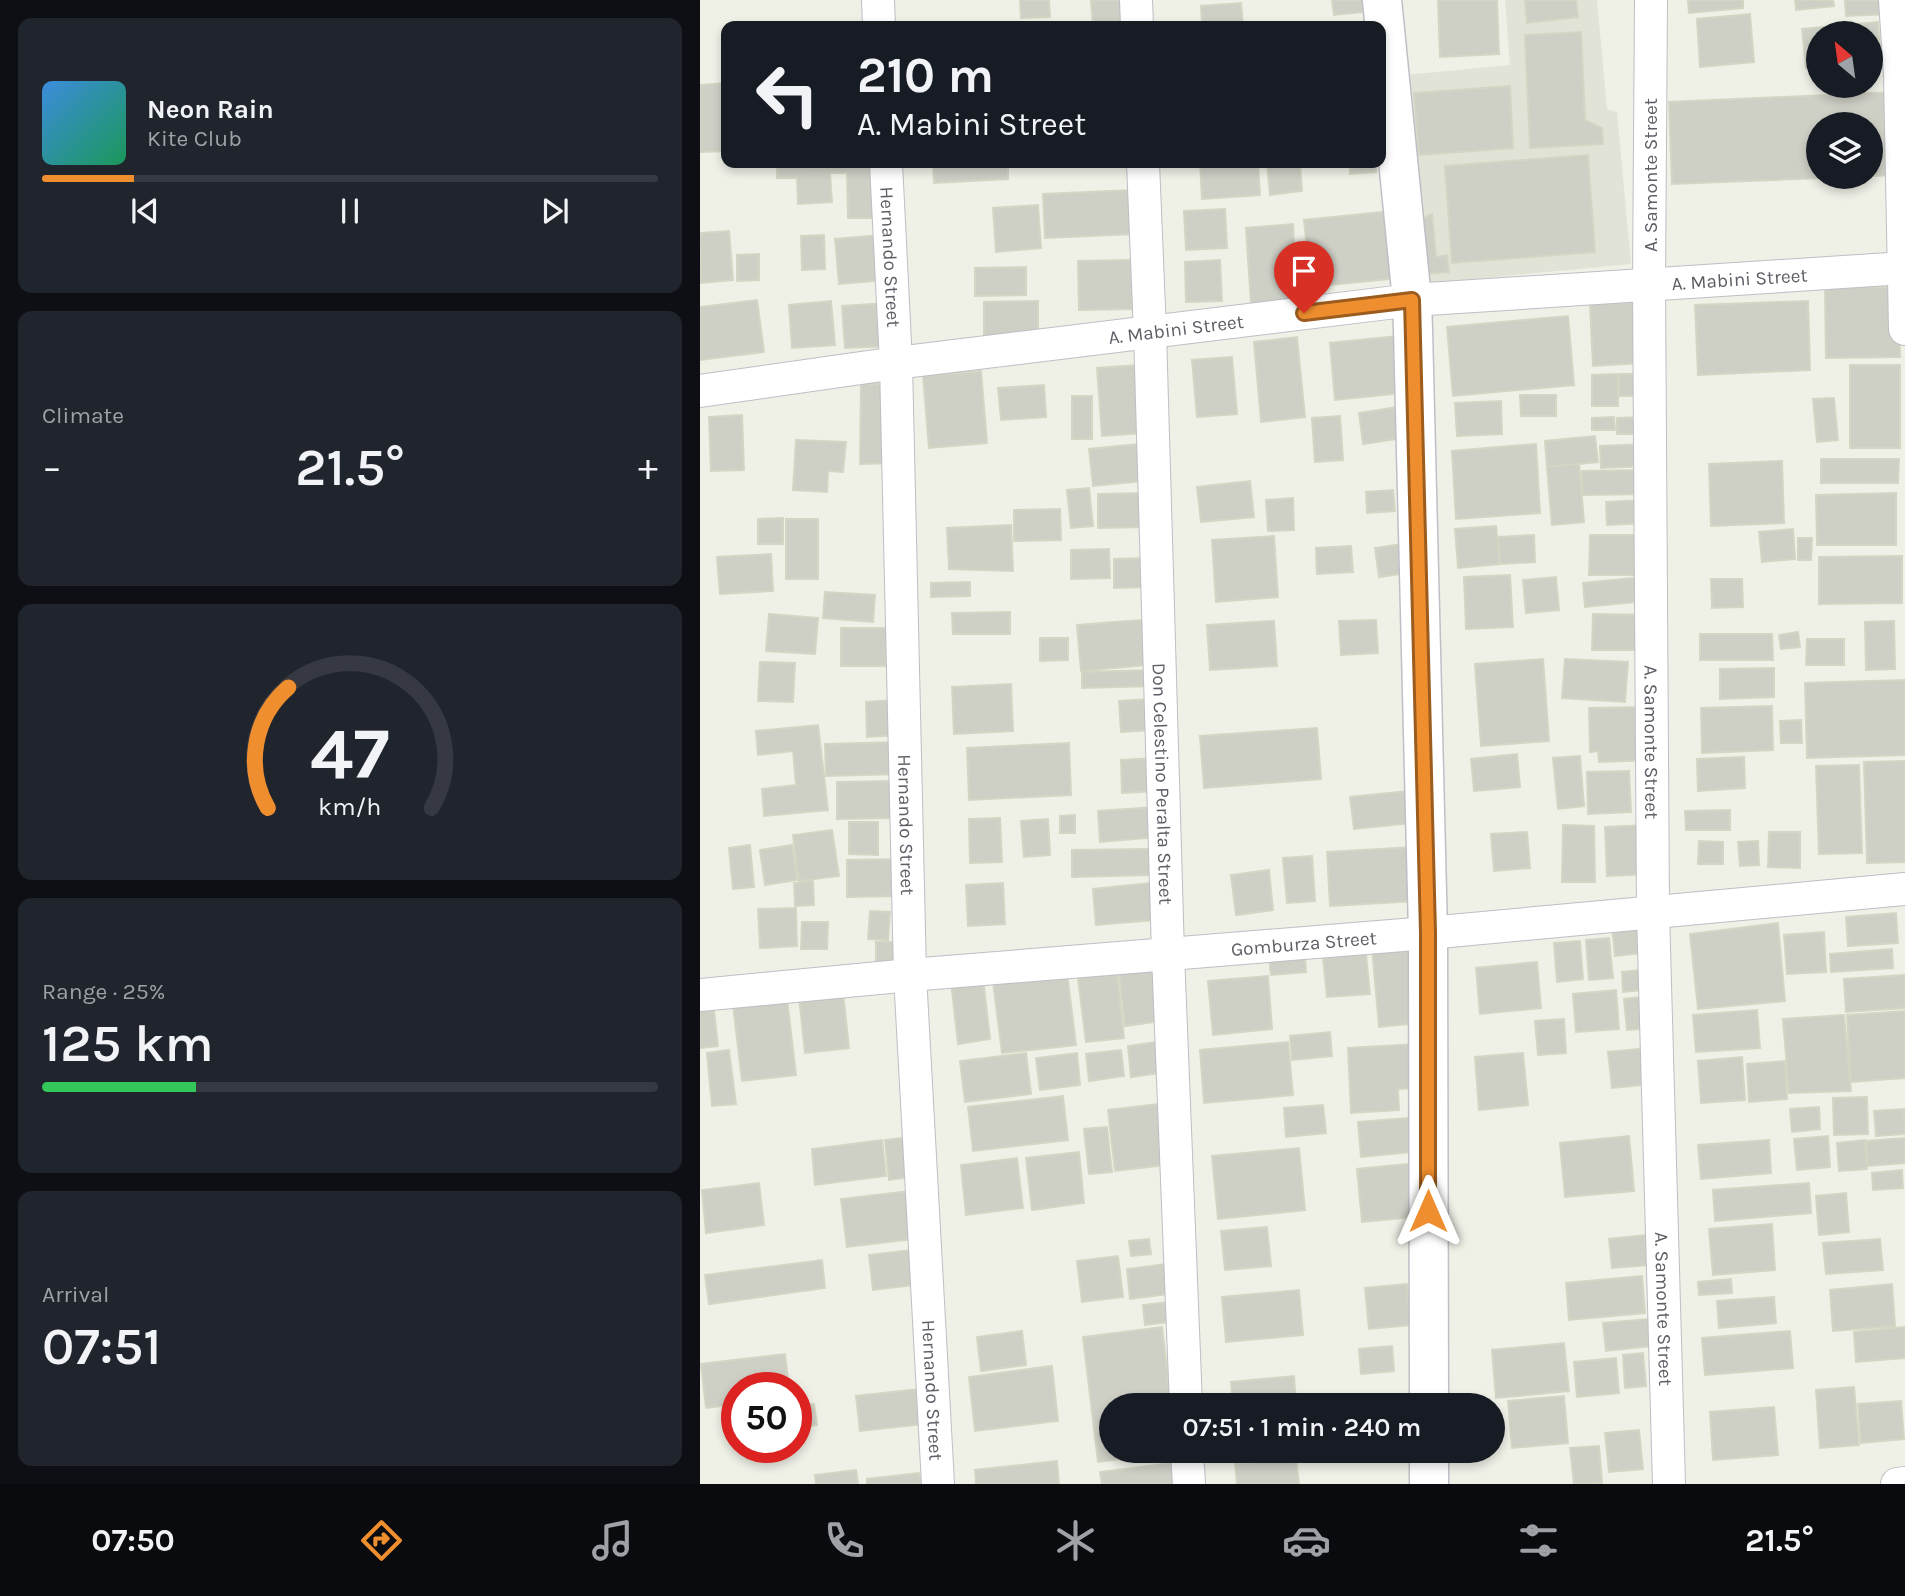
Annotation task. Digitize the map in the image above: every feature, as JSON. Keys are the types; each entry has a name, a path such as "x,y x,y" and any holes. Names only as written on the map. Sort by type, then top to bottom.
{"main road":[{"path":"1382,0 1384,21"},
{"path":"1386,40 1412,300 1428,933 1429,1393"},
{"path":"1429,1463 1429,1484"}],"street":[{"path":"878,0 879,21"},
{"path":"1136,0 1137,21"},
{"name":"A. Samonte Street","path":"1651,0 1649,284 1653,912 1669,1484"},
{"path":"1895,0 1900,75 1905,329"},
{"name":"Hernando Street","path":"886,168 896,363 910,975 938,1484"},
{"name":"Don Celestino Peralta Street","path":"1143,168 1168,954 1186,1393"},
{"name":"A. Mabini Street","path":"700,391 896,363 1412,300 1904,268"},
{"name":"Gomburza Street","path":"700,995 1905,889"},
{"path":"1188,1463 1189,1484"},
{"path":"1897,1484 1905,1483"}],"shaded area":[{"path":"1505,0 1597,0 1607,109 1617,112 1631,264 1413,285 1394,76 1510,65"}],"building":[{"path":"1020,0 1049,0 1050,17 1021,18"},
{"path":"1091,0 1134,0 1136,21 1093,21"},
{"path":"1332,0 1381,0 1382,10 1334,15"},
{"path":"1438,0 1497,0 1499,54 1440,57"},
{"path":"1525,0 1576,0 1578,17 1527,23"},
{"path":"1688,0 1743,0 1743,8 1689,13"},
{"path":"1795,0 1833,0 1834,6 1796,10"},
{"path":"1845,0 1887,0 1888,14 1846,16"},
{"path":"1241,3 1243,21 1202,21 1201,6"},
{"path":"1750,14 1754,62 1700,67 1697,19"},
{"path":"1802,29 1806,29 1806,68"},
{"path":"1581,32 1585,120 1602,128 1603,144 1530,148 1525,35"},
{"path":"721,83 721,151 700,152 700,85"},
{"path":"1510,86 1513,148 1419,155 1414,93"},
{"path":"1883,92 1894,92 1897,175 1883,176 1883,112 1806,112 1806,179 1672,184 1669,102 1806,96 1883,98"},
{"path":"1588,155 1595,252 1452,263 1445,166"},
{"path":"777,168 881,168 881,218 848,218 847,173 830,173 832,202 798,204 797,178 777,178"},
{"path":"933,168 1008,168 1008,179 934,183"},
{"path":"1200,168 1258,168 1260,195 1202,199"},
{"path":"1267,168 1300,168 1302,191 1270,195"},
{"path":"1350,168 1376,168 1376,172 1350,174"},
{"path":"1133,190 1135,234 1045,238 1043,194"},
{"path":"1038,205 1041,248 996,252 993,208"},
{"path":"1225,209 1227,248 1186,250 1184,211"},
{"path":"1392,211 1398,278 1311,287 1304,220"},
{"path":"1432,214 1436,257 1447,255 1449,272 1423,274 1418,221"},
{"path":"1293,224 1297,301 1251,304 1246,228"},
{"path":"729,231 733,280 701,283 700,233"},
{"path":"824,235 825,269 802,270 801,236"},
{"path":"880,235 884,280 839,284 835,239"},
{"path":"759,254 759,280 737,281 737,255"},
{"path":"1131,260 1132,309 1079,310 1078,261"},
{"path":"1220,260 1222,301 1186,302 1185,262"},
{"path":"1026,267 1026,295 975,296 975,268"},
{"path":"1899,287 1900,357 1826,358 1825,288"},
{"path":"757,300 764,352 700,360 700,307"},
{"path":"831,301 835,345 792,348 789,305"},
{"path":"1038,301 1038,336 984,336 984,302"},
{"path":"1808,301 1810,370 1698,375 1695,305"},
{"path":"1639,302 1641,363 1593,366 1590,304"},
{"path":"888,303 891,346 845,348 842,306"},
{"path":"1568,316 1574,385 1453,396 1447,327"},
{"path":"1397,336 1402,393 1335,400 1330,343"},
{"path":"1297,337 1305,417 1261,422 1254,342"},
{"path":"1232,357 1237,414 1197,417 1192,360"},
{"path":"1138,365 1143,433 1102,436 1097,368"},
{"path":"1850,365 1900,365 1900,448 1850,448"},
{"path":"981,371 987,443 929,448 923,376"},
{"path":"1618,374 1618,406 1592,406 1592,375"},
{"path":"1619,374 1647,374 1647,396 1619,396"},
{"path":"861,384 892,384 898,463 860,464"},
{"path":"1044,385 1046,417 1001,420 998,388"},
{"path":"1520,395 1556,395 1556,416 1521,416"},
{"path":"1072,396 1092,396 1092,439 1072,439"},
{"path":"1834,398 1838,440 1817,442 1813,399"},
{"path":"1501,401 1502,434 1457,436 1455,403"},
{"path":"1398,407 1403,438 1363,444 1359,413"},
{"path":"742,415 744,470 711,471 709,417"},
{"path":"1340,416 1343,460 1315,462 1312,418"},
{"path":"1614,417 1615,430 1592,430 1592,418"},
{"path":"1646,417 1646,434 1617,434 1617,418"},
{"path":"1595,436 1598,462 1547,467 1545,441"},
{"path":"796,440 846,442 843,472 828,471 827,492 793,490"},
{"path":"1148,443 1152,480 1093,486 1089,449"},
{"path":"1536,444 1540,513 1456,519 1452,451"},
{"path":"1646,444 1648,466 1601,468 1600,446"},
{"path":"1821,459 1899,459 1898,483 1821,483"},
{"path":"1782,461 1784,523 1711,526 1709,464"},
{"path":"1579,464 1584,522 1552,525 1547,467"},
{"path":"1649,470 1649,494 1582,495 1582,471"},
{"path":"1250,481 1254,517 1201,522 1197,487"},
{"path":"1089,488 1093,526 1071,528 1067,490"},
{"path":"1393,490 1395,511 1367,513 1366,492"},
{"path":"1148,493 1149,527 1098,528 1098,494"},
{"path":"1896,493 1896,545 1817,545 1816,495"},
{"path":"1293,498 1294,530 1268,531 1266,500"},
{"path":"1645,500 1646,523 1607,525 1606,502"},
{"path":"1060,509 1061,540 1014,541 1014,510"},
{"path":"783,518 783,544 758,544 758,519"},
{"path":"786,519 818,519 818,579 786,579"},
{"path":"1011,525 1013,571 949,569 947,528"},
{"path":"1496,526 1500,564 1458,568 1455,529"},
{"path":"1793,529 1795,559 1762,562 1759,532"},
{"path":"1534,535 1535,562 1500,564 1498,537"},
{"path":"1590,535 1646,535 1646,575 1589,575"},
{"path":"1274,536 1278,597 1216,602 1212,540"},
{"path":"1798,538 1812,538 1811,560 1798,560"},
{"path":"1403,544 1407,573 1379,577 1375,548"},
{"path":"1351,546 1353,572 1317,574 1316,548"},
{"path":"1109,549 1110,578 1071,579 1071,550"},
{"path":"771,554 773,591 720,594 717,557"},
{"path":"1902,556 1902,603 1819,604 1819,557"},
{"path":"1151,558 1151,587 1114,588 1114,559"},
{"path":"1510,575 1513,627 1466,629 1464,577"},
{"path":"1556,577 1559,610 1526,613 1523,580"},
{"path":"1643,577 1645,601 1585,607 1583,583"},
{"path":"1711,579 1742,579 1743,607 1712,608"},
{"path":"970,582 970,596 931,597 931,583"},
{"path":"825,592 875,595 873,622 823,618"},
{"path":"1010,612 1010,634 953,634 952,613"},
{"path":"769,614 818,618 815,654 766,651"},
{"path":"1593,614 1649,615 1648,650 1592,650"},
{"path":"1154,619 1158,664 1081,671 1077,625"},
{"path":"1376,620 1378,653 1341,655 1339,621"},
{"path":"1274,621 1277,666 1210,670 1207,625"},
{"path":"1894,621 1895,669 1866,670 1865,622"},
{"path":"841,628 887,628 886,666 841,666"},
{"path":"1798,632 1800,647 1781,649 1779,635"},
{"path":"1700,634 1772,634 1773,660 1700,660"},
{"path":"1040,638 1068,638 1068,660 1040,661"},
{"path":"1807,639 1844,639 1844,665 1806,665"},
{"path":"1543,659 1549,741 1481,746 1475,664"},
{"path":"1565,659 1628,662 1625,702 1562,698"},
{"path":"760,662 795,663 793,702 758,701"},
{"path":"1774,668 1774,697 1720,699 1720,669"},
{"path":"1155,670 1155,686 1082,688 1082,672"},
{"path":"1905,680 1905,755 1807,758 1805,683"},
{"path":"1011,684 1013,731 954,734 952,687"},
{"path":"1150,699 1153,730 1121,732 1119,701"},
{"path":"896,700 898,735 867,737 866,702"},
{"path":"1772,706 1773,750 1702,753 1701,708"},
{"path":"1644,707 1650,760 1599,762 1598,751 1590,752 1589,708"},
{"path":"1801,720 1802,743 1781,743 1780,721"},
{"path":"818,725 828,810 764,816 762,789 796,785 793,751 758,755 756,731"},
{"path":"1317,728 1321,779 1204,788 1200,736"},
{"path":"900,742 900,774 826,776 825,744"},
{"path":"1069,743 1071,795 969,800 967,748"},
{"path":"1517,754 1520,787 1474,791 1471,759"},
{"path":"1580,756 1584,806 1558,809 1553,758"},
{"path":"1744,757 1745,788 1698,791 1697,759"},
{"path":"1155,758 1157,791 1122,793 1121,760"},
{"path":"1905,761 1905,862 1867,863 1864,762"},
{"path":"1859,765 1862,853 1819,854 1816,766"},
{"path":"1629,771 1631,812 1588,814 1587,772"},
{"path":"890,781 891,818 837,819 837,782"},
{"path":"1408,791 1411,823 1354,829 1350,797"},
{"path":"1155,807 1157,837 1100,842 1098,811"},
{"path":"1730,810 1730,830 1686,830 1685,811"},
{"path":"1075,815 1075,833 1060,833 1060,816"},
{"path":"1000,818 1002,862 970,863 969,819"},
{"path":"1048,819 1050,855 1024,857 1021,821"},
{"path":"849,822 878,822 878,855 849,854"},
{"path":"1563,825 1594,826 1595,882 1562,882"},
{"path":"1648,825 1650,874 1607,876 1605,827"},
{"path":"832,830 839,876 799,881 793,835"},
{"path":"1527,832 1530,868 1494,871 1491,834"},
{"path":"1769,832 1800,832 1800,868 1768,867"},
{"path":"1699,841 1723,842 1723,864 1698,864"},
{"path":"1758,841 1759,865 1740,866 1738,842"},
{"path":"750,845 754,887 733,889 729,848"},
{"path":"792,845 797,880 765,885 760,850"},
{"path":"1414,847 1417,901 1330,906 1327,852"},
{"path":"1149,849 1150,875 1072,877 1072,850"},
{"path":"1312,856 1315,901 1287,903 1283,858"},
{"path":"902,859 903,896 847,897 847,860"},
{"path":"1269,870 1273,910 1236,915 1231,875"},
{"path":"813,881 814,905 795,906 794,883"},
{"path":"1003,883 1005,924 968,926 966,885"},
{"path":"1150,883 1154,920 1096,925 1093,889"},
{"path":"796,908 797,946 760,948 758,909"},
{"path":"870,911 890,912 888,940 868,939"},
{"path":"1896,913 1898,943 1848,946 1846,917"},
{"path":"802,922 828,922 827,949 801,949"},
{"path":"1648,923 1651,952 1615,956 1612,926"},
{"path":"1778,923 1785,1001 1698,1009 1690,934"},
{"path":"1824,932 1826,972 1787,974 1784,935"},
{"path":"1609,938 1613,978 1589,980 1586,940"},
{"path":"1580,941 1583,979 1557,982 1554,943"},
{"path":"876,942 899,942 898,974 876,973"},
{"path":"1419,944 1426,1022 1379,1027 1372,948"},
{"path":"1304,946 1306,972 1271,975 1268,949"},
{"path":"1892,949 1893,968 1831,972 1830,954"},
{"path":"1366,954 1370,994 1327,997 1323,958"},
{"path":"1537,962 1541,1008 1480,1014 1476,968"},
{"path":"1162,967 1168,1020 1125,1026 1119,972"},
{"path":"1651,969 1653,989 1623,992 1622,972"},
{"path":"1067,973 1076,1045 1002,1053 993,982"},
{"path":"1117,973 1124,1038 1086,1042 1078,978"},
{"path":"1905,975 1905,1008 1846,1012 1844,979"},
{"path":"1268,976 1272,1029 1213,1035 1208,981"},
{"path":"983,978 990,1039 958,1044 951,982"},
{"path":"1616,990 1619,1029 1576,1032 1573,994"},
{"path":"843,992 849,1048 805,1053 799,997"},
{"path":"1649,996 1652,1028 1627,1030 1624,999"},
{"path":"787,998 796,1075 742,1081 733,1005"},
{"path":"713,1002 718,1046 700,1048 700,1004"},
{"path":"1757,1010 1760,1048 1696,1052 1693,1015"},
{"path":"1905,1011 1905,1078 1851,1082 1847,1015"},
{"path":"1844,1015 1851,1091 1789,1093 1783,1019"},
{"path":"1564,1019 1566,1053 1538,1055 1535,1021"},
{"path":"1330,1032 1332,1056 1292,1060 1290,1036"},
{"path":"1157,1042 1160,1073 1131,1077 1128,1046"},
{"path":"1288,1042 1293,1095 1204,1103 1200,1050"},
{"path":"1419,1044 1421,1088 1398,1089 1399,1110 1351,1113 1348,1048"},
{"path":"1648,1048 1652,1084 1612,1088 1608,1052"},
{"path":"729,1050 736,1104 712,1106 707,1053"},
{"path":"1121,1050 1124,1076 1089,1081 1086,1054"},
{"path":"1026,1053 1031,1094 965,1102 960,1061"},
{"path":"1077,1053 1080,1085 1040,1090 1036,1058"},
{"path":"1523,1053 1528,1105 1479,1110 1475,1057"},
{"path":"1742,1057 1745,1100 1701,1103 1698,1061"},
{"path":"1785,1061 1787,1099 1749,1102 1747,1064"},
{"path":"1063,1096 1068,1140 973,1151 968,1107"},
{"path":"1867,1097 1868,1134 1834,1135 1833,1098"},
{"path":"1167,1103 1174,1164 1115,1171 1108,1110"},
{"path":"1323,1105 1326,1133 1286,1137 1284,1108"},
{"path":"1819,1107 1820,1129 1792,1132 1790,1109"},
{"path":"1904,1109 1905,1134 1876,1136 1874,1111"},
{"path":"1408,1118 1411,1152 1361,1157 1358,1122"},
{"path":"1107,1127 1112,1172 1089,1174 1084,1129"},
{"path":"916,1136 920,1176 889,1180 885,1140"},
{"path":"1629,1136 1634,1191 1565,1197 1560,1143"},
{"path":"1828,1136 1830,1167 1797,1170 1794,1139"},
{"path":"1905,1138 1905,1163 1868,1166 1866,1141"},
{"path":"882,1140 886,1176 815,1185 812,1149"},
{"path":"1769,1140 1771,1173 1701,1179 1698,1145"},
{"path":"1865,1140 1867,1169 1839,1171 1837,1143"},
{"path":"1299,1148 1305,1210 1218,1219 1212,1156"},
{"path":"1079,1152 1084,1203 1032,1210 1026,1158"},
{"path":"1017,1158 1023,1208 966,1215 961,1165"},
{"path":"1418,1163 1423,1216 1362,1222 1357,1169"},
{"path":"1902,1170 1903,1188 1873,1190 1872,1173"},
{"path":"759,1183 764,1225 706,1233 702,1190"},
{"path":"1809,1183 1811,1213 1715,1221 1713,1190"},
{"path":"917,1190 923,1238 847,1247 841,1199"},
{"path":"1846,1193 1849,1232 1819,1235 1816,1196"},
{"path":"1772,1224 1775,1270 1713,1275 1709,1229"},
{"path":"1267,1227 1271,1266 1225,1270 1221,1231"},
{"path":"1645,1235 1648,1265 1612,1268 1609,1239"},
{"path":"1149,1239 1151,1254 1131,1256 1129,1241"},
{"path":"1880,1239 1883,1270 1826,1274 1823,1243"},
{"path":"919,1249 923,1284 873,1290 869,1255"},
{"path":"1118,1256 1123,1297 1082,1302 1077,1261"},
{"path":"822,1260 825,1288 709,1304 705,1275"},
{"path":"1173,1263 1177,1293 1130,1299 1127,1269"},
{"path":"1642,1276 1645,1313 1569,1320 1566,1283"},
{"path":"1731,1279 1732,1293 1699,1295 1698,1282"},
{"path":"1407,1284 1410,1325 1369,1329 1365,1288"},
{"path":"1892,1284 1895,1326 1833,1331 1830,1290"},
{"path":"1299,1290 1303,1335 1226,1342 1222,1297"},
{"path":"1774,1297 1776,1323 1719,1328 1717,1301"},
{"path":"1176,1301 1179,1321 1145,1325 1143,1305"},
{"path":"1648,1319 1650,1346 1606,1351 1603,1323"},
{"path":"1162,1327 1170,1393 1099,1393 1098,1462 1083,1337"},
{"path":"1905,1327 1905,1358 1856,1362 1854,1332"},
{"path":"1022,1331 1026,1365 981,1371 977,1337"},
{"path":"1790,1331 1793,1368 1705,1375 1702,1338"},
{"path":"1564,1343 1569,1391 1505,1397 1505,1393 1496,1393 1492,1350"},
{"path":"1392,1346 1394,1371 1361,1374 1359,1349"},
{"path":"1643,1353 1646,1386 1625,1388 1623,1355"},
{"path":"785,1354 787,1372 721,1372 721,1406 706,1408 701,1364"},
{"path":"1616,1358 1619,1393 1577,1397 1574,1362"},
{"path":"1052,1366 1058,1421 975,1431 969,1377"},
{"path":"1294,1376 1295,1393 1232,1393 1231,1382"},
{"path":"1854,1387 1859,1445 1820,1448 1816,1390"},
{"path":"919,1389 923,1424 860,1431 856,1396"},
{"path":"1564,1396 1568,1443 1512,1448 1508,1401"},
{"path":"1901,1401 1904,1439 1861,1443 1858,1404"},
{"path":"812,1404 817,1425 812,1426"},
{"path":"1774,1407 1778,1455 1713,1460 1710,1412"},
{"path":"1639,1430 1643,1469 1609,1472 1605,1433"},
{"path":"1599,1446 1602,1483 1574,1484 1570,1448"},
{"path":"1057,1461 1059,1484 976,1484 975,1470"},
{"path":"1171,1463 1174,1484 1102,1484 1100,1472"},
{"path":"1297,1463 1299,1484 1237,1484 1235,1464"},
{"path":"856,1470 858,1484 816,1484 815,1475"},
{"path":"919,1473 921,1484 867,1484 867,1479"}],"route":[{"path":"1304,313 1412,300 1428,933 1428,1211"}]}
